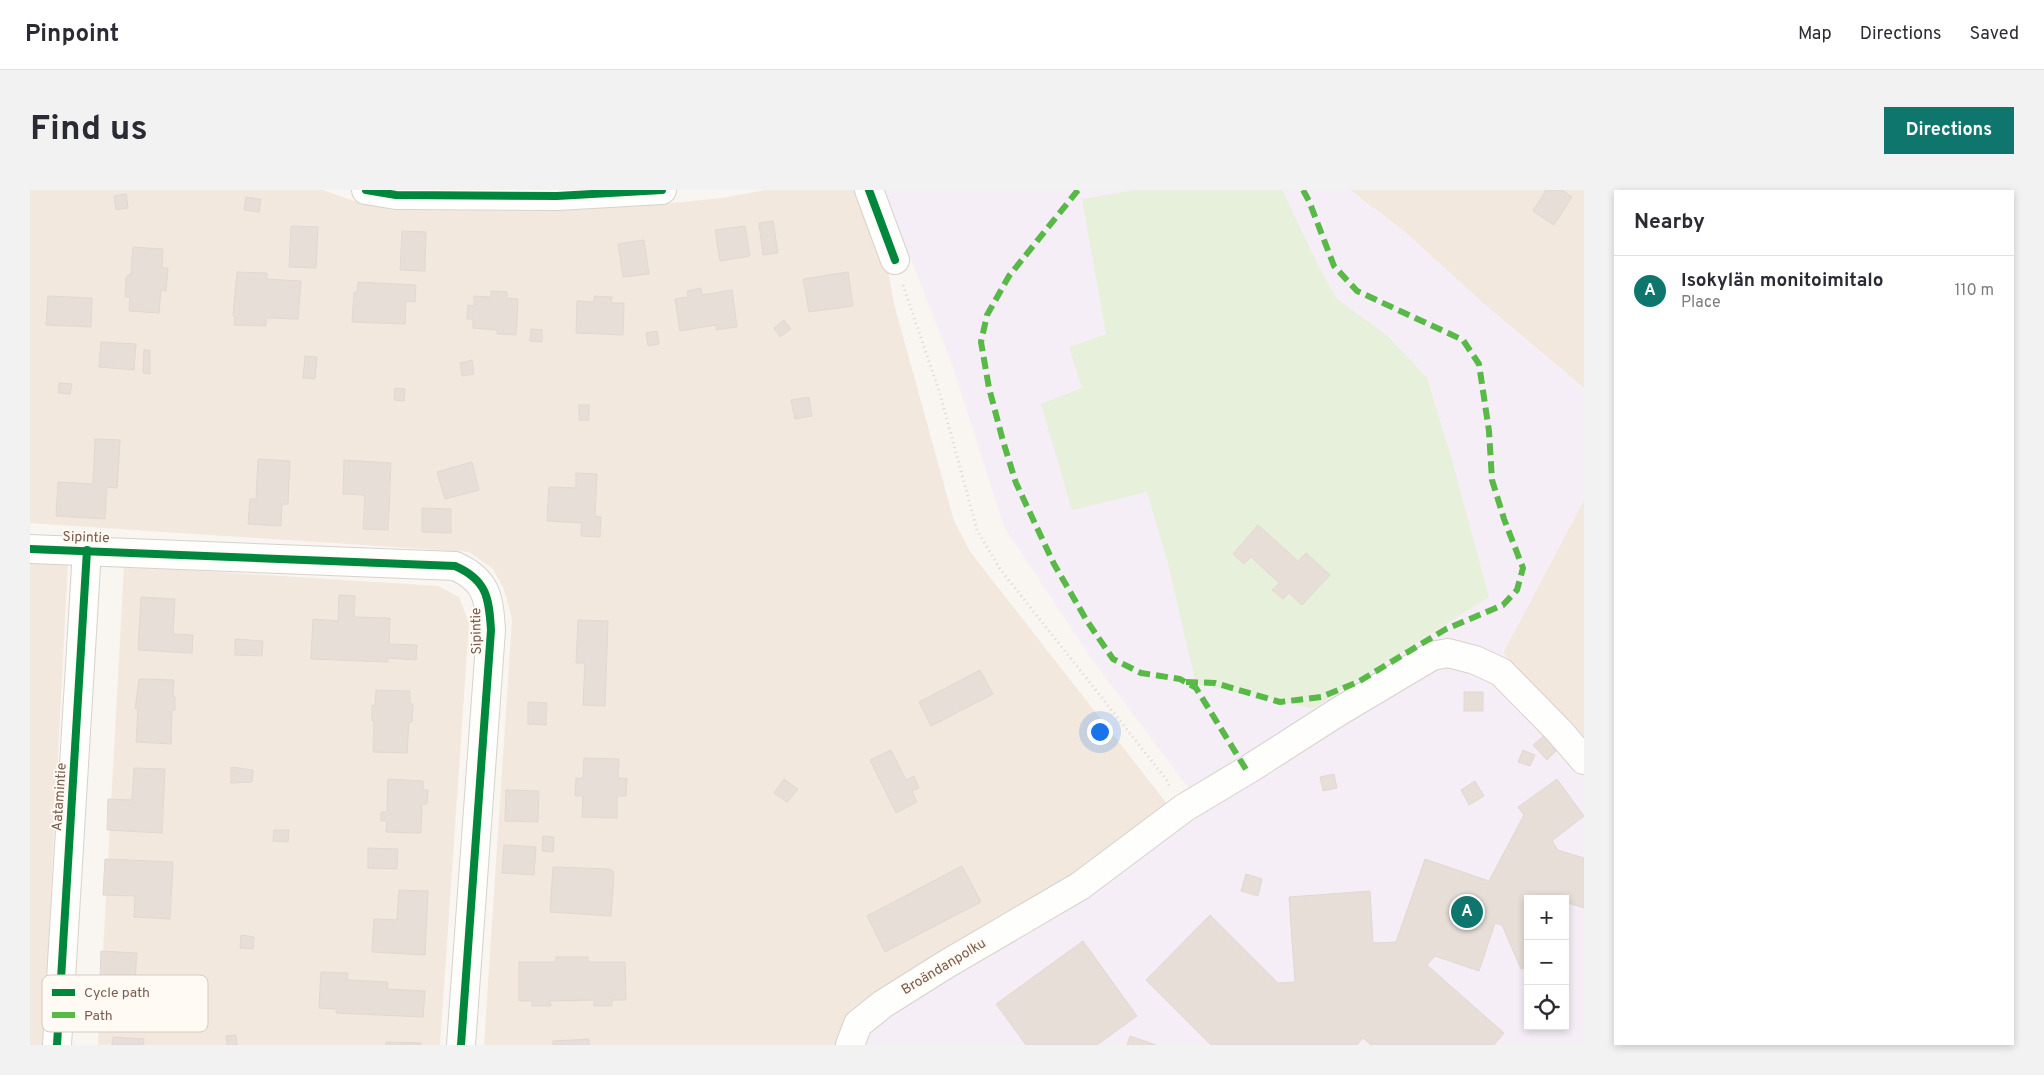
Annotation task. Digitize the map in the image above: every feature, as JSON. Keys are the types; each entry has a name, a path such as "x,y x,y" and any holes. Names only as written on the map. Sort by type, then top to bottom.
{"street":[{"path":"366,190 396,195 558,196 662,190"},
{"path":"869,190 895,260"},
{"name":"Sipintie","path":"30,548 455,566 468,572 478,580 490,601 491,630 461,1045"},
{"name":"Aatamintie","path":"61,975 87,550"},
{"name":"Broändanpolku","path":"850,1045 858,1024 883,1004 945,965 1080,886 1182,810 1432,656 1448,653 1475,660 1501,672 1559,731 1584,760"},
{"name":"Aatamintie","path":"57,1045 58,1032"}],"path":[{"path":"895,260 940,394 977,530 1000,569 1166,779 1182,810"}],"shaded area":[{"path":"30,190 323,190 351,200 392,210 553,211 642,206 722,198 765,190 856,190 885,255 894,304 954,521 971,553 1168,805 842,1045 484,1045 512,619 504,589 493,569 469,552 30,523"},
{"path":"884,190 1350,190 1405,232 1484,304 1584,388 1584,500 1503,653 1584,740 1584,1045 842,1045 1190,790 1091,658 1004,527 952,364"},
{"path":"1350,190 1584,190 1584,388 1484,304 1405,232"},
{"path":"1584,500 1584,740 1503,653"},
{"path":"30,562 68,563 47,975 42,975 43,1045 30,1045"},
{"path":"124,566 438,586 459,597 469,623 440,1045 98,1045 99,1032 208,1032 208,975 102,975"}],"green space":[{"path":"1136,190 1282,190 1336,298 1389,337 1427,378 1452,460 1489,597 1313,708 1196,684 1168,564 1147,492 1072,510 1041,404 1082,388 1069,347 1106,334 1082,199"}],"building":[{"path":"1546,190 1562,190 1572,197 1554,225 1533,211"},
{"path":"126,194 128,208 116,210 114,196"},
{"path":"246,197 261,199 259,212 244,210"},
{"path":"773,221 778,253 763,255 759,223"},
{"path":"291,226 318,227 316,268 289,267"},
{"path":"745,226 750,256 720,261 715,230"},
{"path":"402,231 426,232 425,271 400,270"},
{"path":"644,240 649,274 623,277 618,244"},
{"path":"133,247 163,249 162,268 168,268 166,291 161,290 159,313 129,311 130,297 125,297 126,278 128,275 131,275"},
{"path":"237,272 267,273 267,279 301,281 298,319 266,318 266,326 234,325 235,316 233,316"},
{"path":"848,272 853,306 809,312 803,279"},
{"path":"358,282 416,285 415,302 406,301 405,324 352,322 354,292 357,292"},
{"path":"701,288 702,295 732,290 737,327 716,330 716,325 680,331 675,299 688,297 687,291"},
{"path":"491,291 507,292 507,298 518,299 516,335 497,334 497,330 473,328 473,319 467,319 468,305 474,306 474,296 491,297"},
{"path":"48,296 92,298 91,327 46,325"},
{"path":"594,296 612,297 611,303 624,303 623,335 576,333 577,301 594,302"},
{"path":"784,320 791,329 780,337 774,328"},
{"path":"531,329 542,330 542,342 530,341"},
{"path":"657,331 659,344 648,346 646,333"},
{"path":"101,342 136,344 134,370 99,367"},
{"path":"144,350 150,350 150,374 143,373"},
{"path":"305,356 317,357 315,379 303,378"},
{"path":"472,360 474,374 462,376 460,363"},
{"path":"59,383 72,384 70,394 58,393"},
{"path":"395,388 405,389 404,401 394,400"},
{"path":"809,397 812,416 795,419 791,400"},
{"path":"579,405 589,405 589,420 579,420"},
{"path":"95,439 120,440 117,488 107,487 105,519 56,516 58,482 93,484"},
{"path":"258,459 290,461 288,504 282,504 281,526 248,524 250,499 256,499"},
{"path":"344,460 391,463 388,530 363,529 365,495 343,494"},
{"path":"472,462 479,490 445,499 437,472"},
{"path":"576,473 597,474 595,516 601,517 600,537 581,536 582,523 547,521 549,487 576,488"},
{"path":"422,508 451,509 451,533 422,532"},
{"path":"1258,525 1298,561 1306,553 1330,575 1302,605 1289,593 1283,599 1272,590 1279,583 1251,557 1244,564 1233,554"},
{"path":"339,595 355,596 354,617 390,618 389,644 417,645 416,660 388,658 388,662 311,659 313,619 338,621"},
{"path":"141,597 175,599 173,634 193,635 192,653 138,650"},
{"path":"578,620 608,621 605,706 583,705 585,663 576,663"},
{"path":"235,639 263,641 262,656 235,655"},
{"path":"980,670 993,694 931,726 919,702"},
{"path":"139,679 174,680 173,696 175,697 175,710 172,710 171,744 136,742 138,709 135,709"},
{"path":"376,690 410,691 410,704 413,704 412,722 409,722 407,753 373,752 374,721 372,721 372,705 375,706"},
{"path":"1464,692 1483,692 1483,711 1464,711"},
{"path":"528,702 547,703 546,725 528,724"},
{"path":"1548,732 1561,746 1547,760 1533,745"},
{"path":"891,750 906,780 914,776 919,788 912,791 917,802 896,813 870,760"},
{"path":"1523,750 1535,755 1530,766 1518,762"},
{"path":"584,758 619,759 618,778 627,778 626,796 617,796 617,818 582,817 583,796 575,796 576,778 583,778"},
{"path":"231,767 253,770 252,782 231,783"},
{"path":"134,768 165,769 162,833 107,830 108,799 132,800"},
{"path":"1334,774 1337,788 1323,791 1320,777"},
{"path":"388,779 423,781 423,790 428,790 427,804 422,804 421,833 386,832 387,821 381,821 381,812 387,812"},
{"path":"784,779 798,789 787,802 774,793"},
{"path":"1557,779 1584,816 1552,841 1558,850 1584,858 1584,908 1569,903 1569,895 1524,895 1524,968 1521,969 1502,925 1495,923 1479,971 1435,956 1427,965 1504,1033 1494,1045 1371,1045 1363,1038 1357,1045 1211,1045 1146,980 1210,915 1278,983 1295,982 1289,897 1370,891 1373,943 1396,942 1425,859 1489,881 1524,815 1518,807"},
{"path":"1475,781 1484,796 1469,805 1461,790"},
{"path":"506,790 539,791 538,822 505,821"},
{"path":"274,830 289,830 288,842 273,841"},
{"path":"543,836 554,837 553,852 542,851"},
{"path":"504,845 536,847 534,875 502,873"},
{"path":"368,848 398,849 397,869 368,868"},
{"path":"105,859 173,862 170,919 134,917 135,896 103,895"},
{"path":"962,866 981,902 885,952 867,916"},
{"path":"553,867 610,869 614,872 611,916 550,912"},
{"path":"1246,874 1262,879 1258,896 1241,891"},
{"path":"399,890 428,891 425,955 372,952 374,919 397,920"},
{"path":"241,935 254,937 253,949 240,948"},
{"path":"1083,941 1137,1016 1097,1045 1026,1045 996,1004"},
{"path":"101,951 137,953 135,975 100,975"},
{"path":"556,957 588,957 588,962 625,962 626,1000 612,1000 612,1006 594,1006 594,1000 550,1001 551,1006 532,1006 532,1001 519,1001 519,962 556,962"},
{"path":"321,972 348,973 347,980 388,982 387,989 425,991 423,1017 336,1013 336,1009 319,1008"},
{"path":"236,1035 237,1045 227,1045 226,1036"},
{"path":"1130,1036 1156,1045 1127,1045"},
{"path":"113,1037 144,1039 143,1045 112,1045"},
{"path":"589,1039 589,1045 553,1045 553,1041"},
{"path":"386,1042 421,1043 421,1045 386,1045"}],"marked path":[{"path":"1078,190 1009,276 987,315 981,342 989,388 1003,441 1016,483 1054,564 1087,621 1113,659 1141,673 1180,679 1196,688 1247,771"},
{"path":"1186,682 1215,683 1280,702 1321,697 1358,682 1446,629 1503,605 1517,590 1523,568 1504,519 1492,480 1489,431 1479,364 1463,340 1357,291 1334,266 1303,190"}],"cycle path":[{"path":"366,190 396,195 557,196 662,190"},
{"path":"869,190 895,260"},
{"path":"30,549 455,566 474,577 480,584 487,599 491,630 461,1045"},
{"path":"61,975 87,550"},
{"path":"57,1045 58,1032"}],"place":[{"name":"Isokylän monitoimitalo","path":"1467,912"}]}
